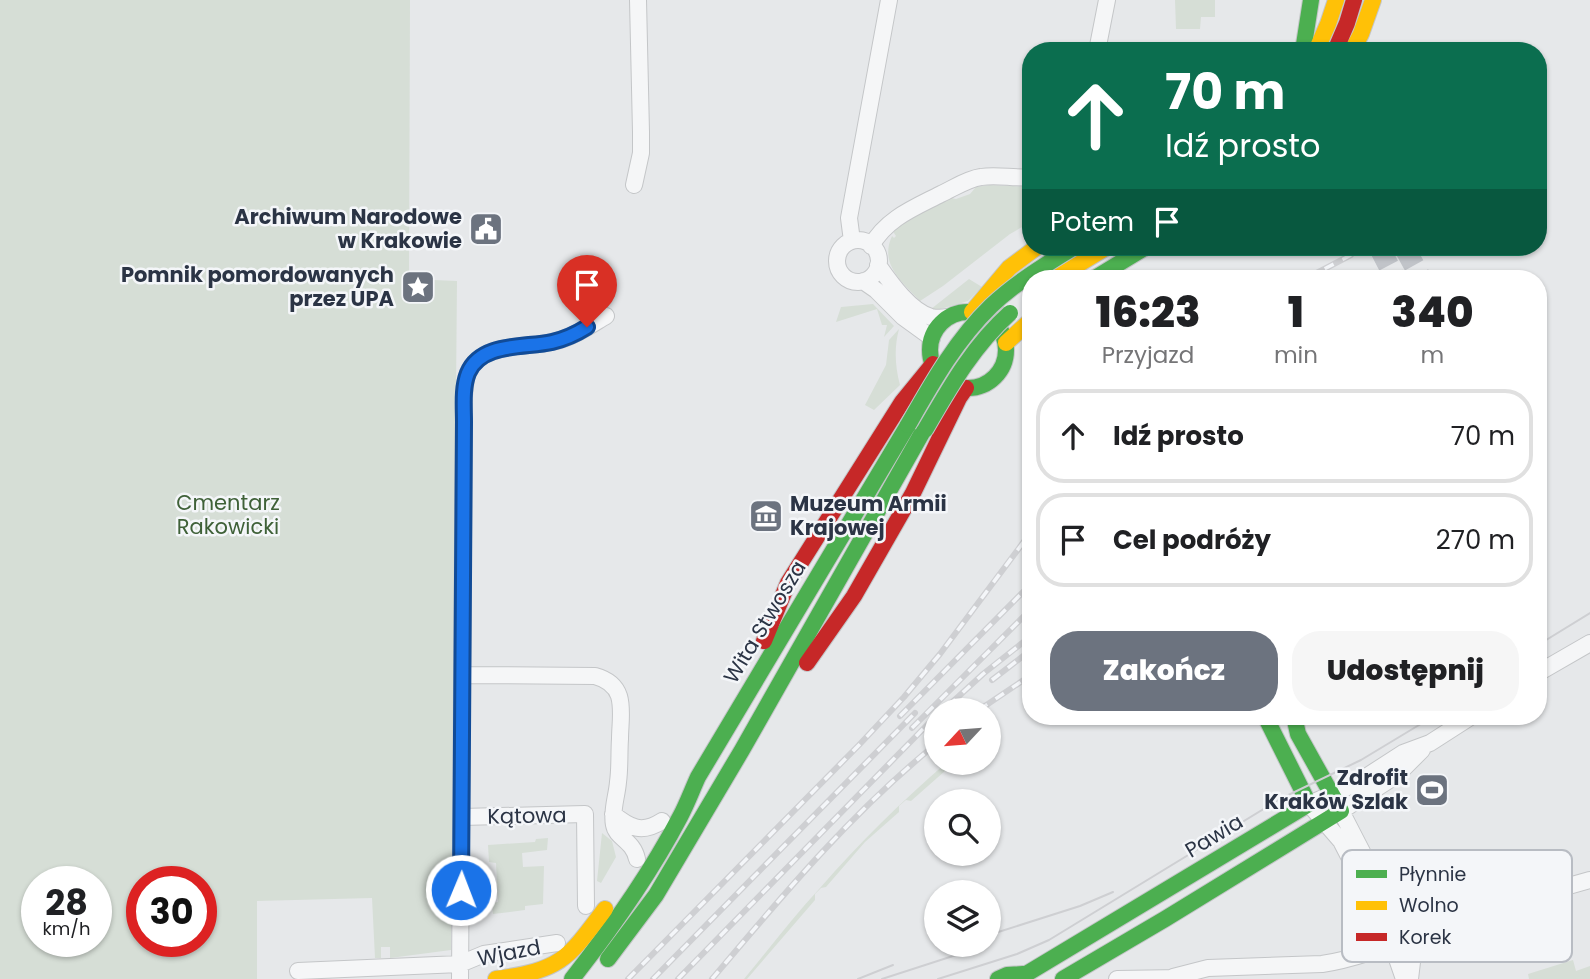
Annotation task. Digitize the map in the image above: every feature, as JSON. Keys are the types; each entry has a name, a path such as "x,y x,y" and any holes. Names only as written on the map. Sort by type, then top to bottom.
{"main road":[{"path":"1304,42 1311,0"},
{"path":"1357,42 1373,0"},
{"path":"1320,42 1335,2"},
{"path":"1338,42 1353,4"},
{"path":"972,312 1003,273 1022,256"},
{"name":"Wita Stwosza","path":"1037,270 1059,256"},
{"path":"1069,270 1092,256"},
{"path":"1108,270 1131,256"},
{"name":"Wita Stwosza","path":"572,979 598,947 679,820 698,777 947,359 965,334 991,306 1022,281"},
{"name":"Wita Stwosza","path":"597,973 656,895 958,373 1002,319 1021,304"},
{"path":"972,312 995,322 1002,332 1006,353 1000,372 992,380 984,385 966,388 946,381 938,374 930,356 936,329 948,317 972,312"},
{"path":"1006,344 1022,329"},
{"path":"739,707 788,583 902,402 933,365"},
{"path":"742,750 855,596 913,493 966,388"},
{"path":"1270,725 1309,804"},
{"path":"1296,725 1298,734 1340,811"},
{"path":"634,864 662,821 698,777"},
{"name":"Pawia","path":"998,979 1007,975 1021,977 1309,804"},
{"name":"Pawia","path":"1063,979 1340,811"},
{"path":"496,979 529,974 560,962 576,947 611,900"}],"street":[{"path":"634,185 641,153 638,0"},
{"path":"852,241 849,218 889,0"},
{"path":"1099,42 1107,0"},
{"path":"872,246 884,228 901,214 970,180 993,176 1022,178"},
{"path":"852,241 862,241 872,246 877,254 878,265 873,275 858,282 847,279 839,272 837,261 839,250 843,246 852,241"},
{"path":"878,265 912,305 926,315 948,317"},
{"path":"863,281 903,317 932,338"},
{"path":"460,971 464,395 468,373 477,360 486,354 565,339 606,316"},
{"path":"1547,668 1590,643"},
{"path":"462,674 595,676 606,679 612,685 618,695 620,711 614,829 634,848 634,864"},
{"name":"Pawia","path":"1340,811 1396,775 1430,743 1458,725"},
{"name":"Pawia","path":"1309,804 1355,784 1404,753 1430,743"},
{"path":"1309,804 1346,850"},
{"path":"1340,811 1358,850"},
{"name":"Kątowa","path":"462,817 585,814 586,906"},
{"path":"613,814 625,824 637,828 652,827 662,821"},
{"path":"1572,885 1590,880"},
{"name":"Wjazd","path":"298,971 460,971 484,954 557,943"},
{"path":"1117,979 1173,977 1208,968 1322,964 1342,959"}],"green space":[{"name":"Cmentarz Rakowicki","path":"0,0 410,0 409,279 457,281 451,950 390,958 390,947 381,947 381,958 375,958 372,898 257,901 257,979 0,979"},
{"path":"1175,0 1215,0 1215,17 1201,17 1200,29 1176,29"},
{"path":"976,187 1022,187 1022,227 920,301 890,264 889,246 892,236 896,236 892,230 904,220 951,198 970,194"},
{"path":"969,279 982,287 968,301 937,310 931,309"},
{"path":"873,304 894,326 884,337 887,325 882,325 877,309 836,322 841,307"},
{"path":"899,329 896,357 900,385 874,410 865,405 886,365 889,340"},
{"path":"933,775 940,775 924,789 911,801 906,800 902,804"},
{"path":"899,806 899,812 865,842 826,887 815,894 815,900 747,979 744,979 800,910 850,855"},
{"path":"602,833 612,841 616,857 601,883 597,881"},
{"path":"548,838 547,850 522,853 523,867 544,866 543,904 525,906 525,910 493,914 492,903 498,902 496,863 489,862 488,845 535,842 536,839"},
{"path":"1572,960 1576,971 1590,966 1590,979 1529,979 1528,974"}],"tunnel":[{"path":"1384,256 1391,270"},
{"path":"1409,256 1417,270"}],"tram line":[{"path":"1547,639 1590,613"},
{"path":"938,979 1017,954 1049,940 1280,799 1361,760 1419,725"},
{"path":"1001,931 1080,906 1113,892"},
{"path":"882,979 950,957"},
{"path":"858,979 893,965"}],"railway":[{"path":"1322,270 1349,256"},
{"path":"628,979 904,697 940,654 1022,544"},
{"path":"900,716 1022,593"},
{"path":"912,728 1022,618"},
{"path":"957,698 1022,643"},
{"path":"992,680 1022,657"},
{"path":"997,698 1022,681"},
{"path":"653,979 915,713"},
{"path":"678,979 924,728"},
{"path":"712,979 791,886 846,827 924,754"}],"traffic: fast":[{"path":"1304,42 1311,0"},
{"path":"1039,270 1060,256"},
{"path":"1108,270 1131,256"},
{"path":"908,425 945,362 978,319 1022,281"},
{"path":"968,312 983,315 995,323 1003,335 1006,350 1003,365 995,377 983,385 968,388 953,385 941,377 933,365 930,350 933,335 941,323 953,315 968,312"},
{"path":"925,430 973,353 1010,313"},
{"path":"572,979 616,920 656,859 683,812 698,777 908,425"},
{"path":"608,959 656,895 742,750 922,433"},
{"path":"1018,979 1309,804 1270,725"},
{"path":"1063,979 1341,811 1298,734 1296,725"},
{"path":"998,979 1007,975 1023,974"}],"traffic: slow":[{"path":"1320,42 1336,0"},
{"path":"1361,34 1373,0"},
{"path":"1357,42 1361,34"},
{"path":"972,312 1009,268 1025,256"},
{"path":"1069,270 1092,256"},
{"path":"1006,343 1022,328"},
{"path":"496,979 518,976 561,960 605,909"}],"traffic: jam":[{"path":"1339,42 1354,0"},
{"path":"764,641 788,583 902,402 933,364"},
{"path":"807,663 854,596 913,493 966,388"}],"place":[{"name":"Archiwum Narodowe w Krakowie","path":"486,229"},
{"name":"Pomnik pomordowanych przez UPA","path":"418,287"},
{"name":"Muzeum Armii Krajowej","path":"766,516"},
{"name":"Zdrofit Kraków Szlak","path":"1432,790"}],"route":[{"path":"461,890 466,381 472,366 486,354 565,339 587,327"}]}
